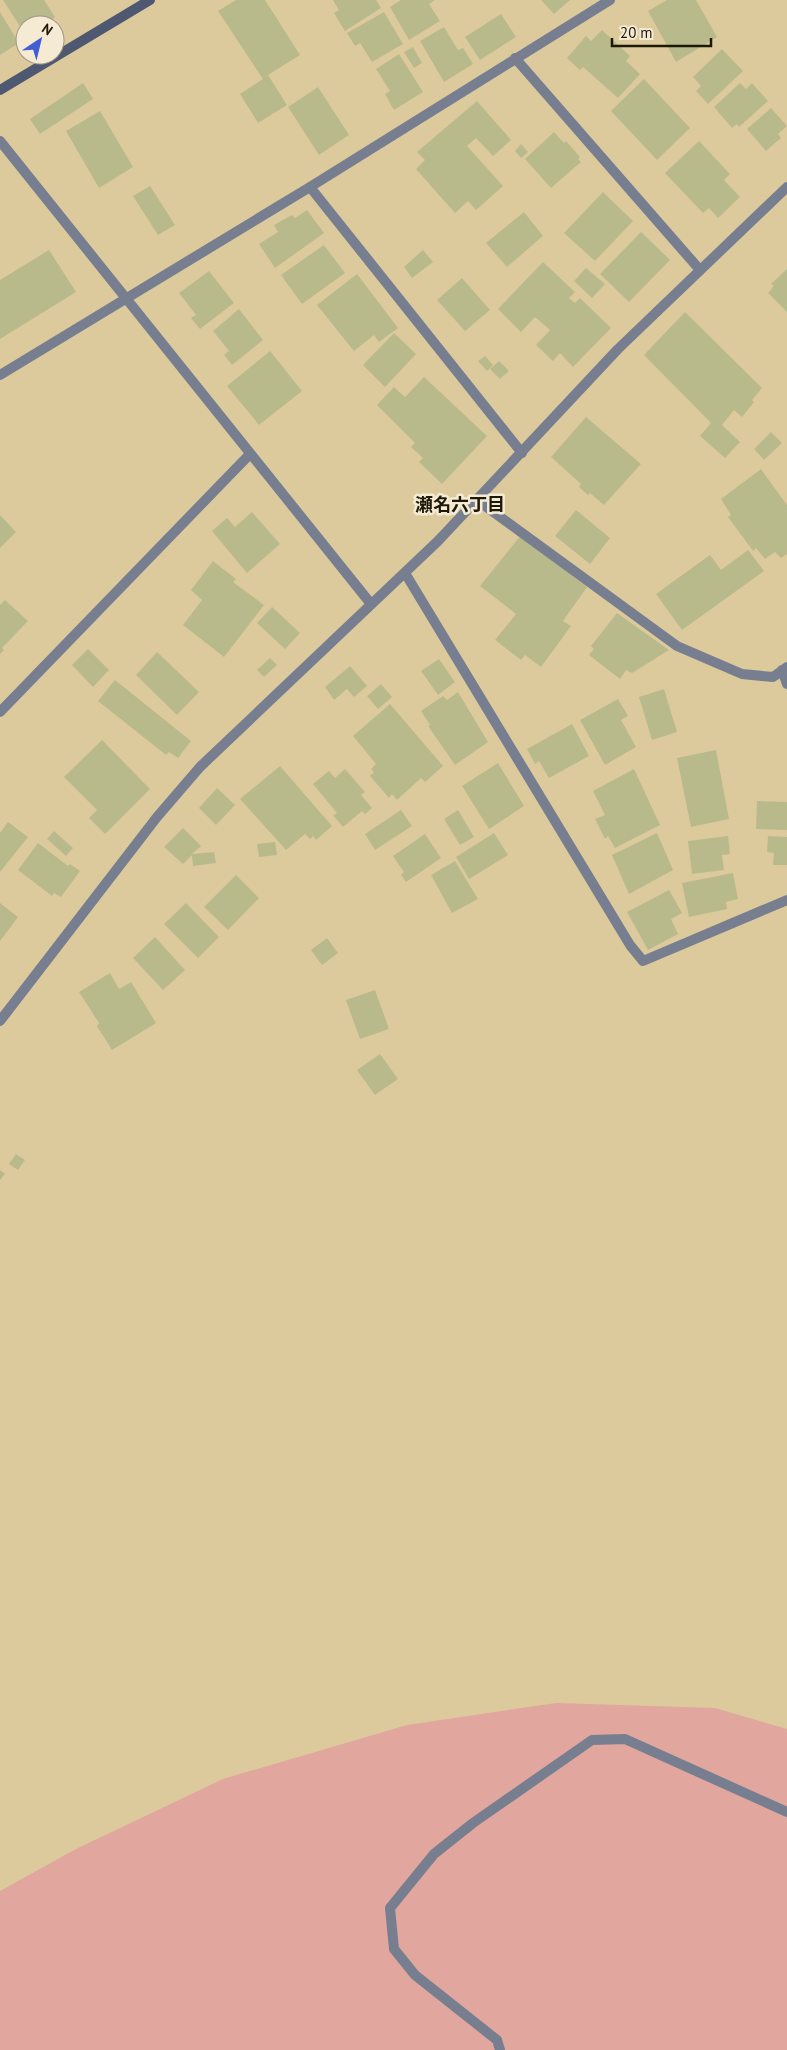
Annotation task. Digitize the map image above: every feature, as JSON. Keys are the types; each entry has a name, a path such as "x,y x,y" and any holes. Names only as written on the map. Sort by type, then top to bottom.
{"main road":[{"path":"0,90 150,0"}],"street":[{"path":"0,375 310,187 610,0"},
{"path":"515,58 700,270"},
{"path":"0,141 371,604"},
{"path":"310,187 522,452"},
{"path":"0,1021 157,817 200,767 405,573 477,500 618,349 787,187"},
{"path":"0,712 250,454"},
{"path":"477,500 677,646 742,674 773,677 784,669 787,684"},
{"path":"405,573 630,945 643,961 787,900"},
{"path":"500,2050 497,2040 415,1975 394,1949 390,1908 434,1854 473,1823 592,1740 625,1739 787,1812"}],"shaded area":[{"path":"556,1703 715,1708 787,1729 787,2050 0,2050 0,1891 76,1849 223,1779 407,1725"}],"building":[{"path":"3,0 44,0 54,15 15,15 15,19"},
{"path":"236,0 265,0 300,55 268,75 287,105 258,123 240,94 263,79 218,11"},
{"path":"333,0 376,0 381,8 345,31 334,13 339,10"},
{"path":"401,0 435,0 429,4 440,21 409,40 390,7"},
{"path":"541,0 570,0 554,14"},
{"path":"667,0 696,0 717,37 676,62 648,11"},
{"path":"0,12 15,36 15,46 0,55"},
{"path":"384,12 403,44 372,62 360,43 355,46 347,33"},
{"path":"501,14 516,37 480,60 465,37"},
{"path":"444,27 458,50 463,48 473,64 444,82 420,41"},
{"path":"602,30 630,56 626,61 640,74 618,98 583,67 580,70 567,58 586,36 591,41"},
{"path":"413,47 422,63 414,68 404,52"},
{"path":"722,49 743,71 708,104 696,91 701,86 693,77"},
{"path":"399,54 423,92 394,110 385,94 390,91 376,69"},
{"path":"644,79 690,128 657,160 611,111"},
{"path":"83,83 93,99 40,134 30,119"},
{"path":"740,83 746,89 752,83 768,101 739,127 737,124 732,128 714,107"},
{"path":"318,87 349,135 319,155 288,107"},
{"path":"477,101 511,140 493,156 476,138 467,146 503,186 476,210 468,201 455,213 416,169 425,160 417,152"},
{"path":"771,108 787,126 778,134 781,138 766,151 747,129"},
{"path":"100,111 133,167 99,188 66,131"},
{"path":"554,132 564,143 566,141 580,157 578,159 581,162 551,188 525,159"},
{"path":"699,141 730,174 724,180 740,197 718,218 709,208 703,213 665,173"},
{"path":"521,144 528,152 521,158 515,151"},
{"path":"150,186 175,225 158,235 133,196"},
{"path":"603,192 633,221 595,261 564,233"},
{"path":"307,210 324,233 275,268 259,244 278,232 274,225 292,215 295,218"},
{"path":"524,212 543,236 507,267 486,243"},
{"path":"641,232 670,260 629,302 600,274"},
{"path":"324,245 345,273 302,304 281,275"},
{"path":"49,250 76,292 0,339 0,280"},
{"path":"423,250 433,262 412,278 404,267"},
{"path":"543,262 575,292 569,298 575,303 580,298 611,328 573,367 560,353 553,361 536,345 550,330 535,317 521,332 498,309"},
{"path":"586,268 605,284 592,298 574,281"},
{"path":"787,269 787,312 768,293 774,286 771,284"},
{"path":"209,271 234,303 200,329 191,318 196,315 179,293"},
{"path":"357,274 398,328 379,342 374,335 354,351 317,305"},
{"path":"462,278 490,310 465,331 437,300"},
{"path":"239,309 263,340 232,365 224,355 229,351 213,331"},
{"path":"685,312 762,388 742,417 734,410 722,425 740,442 725,458 700,436 711,423 644,355"},
{"path":"394,333 416,354 385,387 363,365"},
{"path":"270,351 302,391 259,425 227,386"},
{"path":"485,356 493,365 487,371 478,361"},
{"path":"499,361 509,371 500,379 490,369"},
{"path":"424,377 487,436 442,484 419,462 423,458 411,447 415,443 377,405 394,387 405,397"},
{"path":"586,417 641,464 604,505 590,493 588,495 579,487 581,484 551,457"},
{"path":"771,432 782,443 764,460 754,449"},
{"path":"761,469 787,505 787,554 781,558 775,552 765,559 756,548 753,551 728,517 731,515 721,499"},
{"path":"576,510 610,538 590,564 555,536"},
{"path":"252,512 280,544 247,573 212,531 227,518 235,527"},
{"path":"0,515 16,532 0,548"},
{"path":"521,535 587,587 563,621 571,626 541,667 525,655 521,660 495,640 516,614 480,586"},
{"path":"748,550 764,571 682,630 656,594 710,555 721,570"},
{"path":"213,561 236,579 233,582 264,605 224,657 183,625 202,600 191,590"},
{"path":"5,600 28,621 2,648 4,650 0,654 0,605"},
{"path":"272,607 300,633 285,649 257,623"},
{"path":"617,613 669,650 632,673 626,670 620,679 589,655 594,649 591,646"},
{"path":"88,649 109,670 93,687 72,665"},
{"path":"157,652 199,692 177,715 136,675"},
{"path":"270,658 277,665 264,677 257,670"},
{"path":"439,659 455,682 438,695 421,671"},
{"path":"350,666 367,686 354,697 347,689 334,700 325,687"},
{"path":"115,680 191,741 178,758 169,752 166,755 98,701"},
{"path":"381,684 392,697 378,709 367,696"},
{"path":"664,689 677,732 652,740 639,697"},
{"path":"458,692 488,742 455,765 428,726 430,725 421,711 443,696 447,700"},
{"path":"618,699 628,716 621,720 636,747 605,765 580,720"},
{"path":"390,704 443,766 425,782 421,778 397,800 392,794 389,798 370,776 374,772 371,769 376,764 353,736"},
{"path":"572,724 589,756 549,778 539,761 535,764 527,749"},
{"path":"102,740 150,789 105,834 89,818 97,810 64,777"},
{"path":"716,750 729,819 691,827 677,758"},
{"path":"498,763 524,806 489,829 462,786"},
{"path":"280,766 332,826 316,840 313,836 310,839 305,834 286,850 240,799"},
{"path":"345,769 365,792 361,795 372,808 365,814 362,811 343,827 333,815 337,813 313,784 329,771 335,778"},
{"path":"634,769 660,825 615,848 608,836 605,839 595,819 605,815 593,791"},
{"path":"217,788 235,805 216,825 199,808"},
{"path":"757,801 787,802 787,830 756,829"},
{"path":"401,810 412,826 375,850 365,834"},
{"path":"458,810 474,837 460,845 444,819"},
{"path":"8,822 28,837 0,872 0,833"},
{"path":"183,828 201,846 192,854 214,852 216,863 193,866 192,855 183,864 164,847"},
{"path":"54,831 73,848 66,856 47,839"},
{"path":"494,833 508,855 469,879 456,857"},
{"path":"657,833 673,870 629,894 612,855"},
{"path":"425,834 441,858 406,882 401,875 404,872 393,856"},
{"path":"728,836 730,854 722,855 724,870 692,874 688,841"},
{"path":"768,836 787,837 787,865 773,865 774,853 767,852"},
{"path":"275,842 277,855 259,857 257,844"},
{"path":"38,843 68,866 70,864 80,871 61,897 54,893 52,896 18,870"},
{"path":"455,861 478,899 452,913 431,875"},
{"path":"733,873 738,899 726,902 727,909 689,917 682,883"},
{"path":"236,875 259,898 228,930 204,907"},
{"path":"669,890 682,913 671,919 678,934 648,950 627,912"},
{"path":"0,903 18,917 0,941"},
{"path":"186,903 219,937 198,958 164,924"},
{"path":"155,937 185,970 163,990 133,958"},
{"path":"327,938 338,953 322,965 311,950"},
{"path":"110,973 119,989 131,982 156,1023 112,1050 97,1026 99,1023 79,992"},
{"path":"375,990 389,1029 360,1039 346,1000"},
{"path":"380,1054 398,1079 375,1095 357,1070"},
{"path":"16,1154 25,1160 18,1170 9,1164"},
{"path":"0,1170 5,1174 0,1180"}],"district":[{"name":"瀬名六丁目","path":"460,504"}]}
